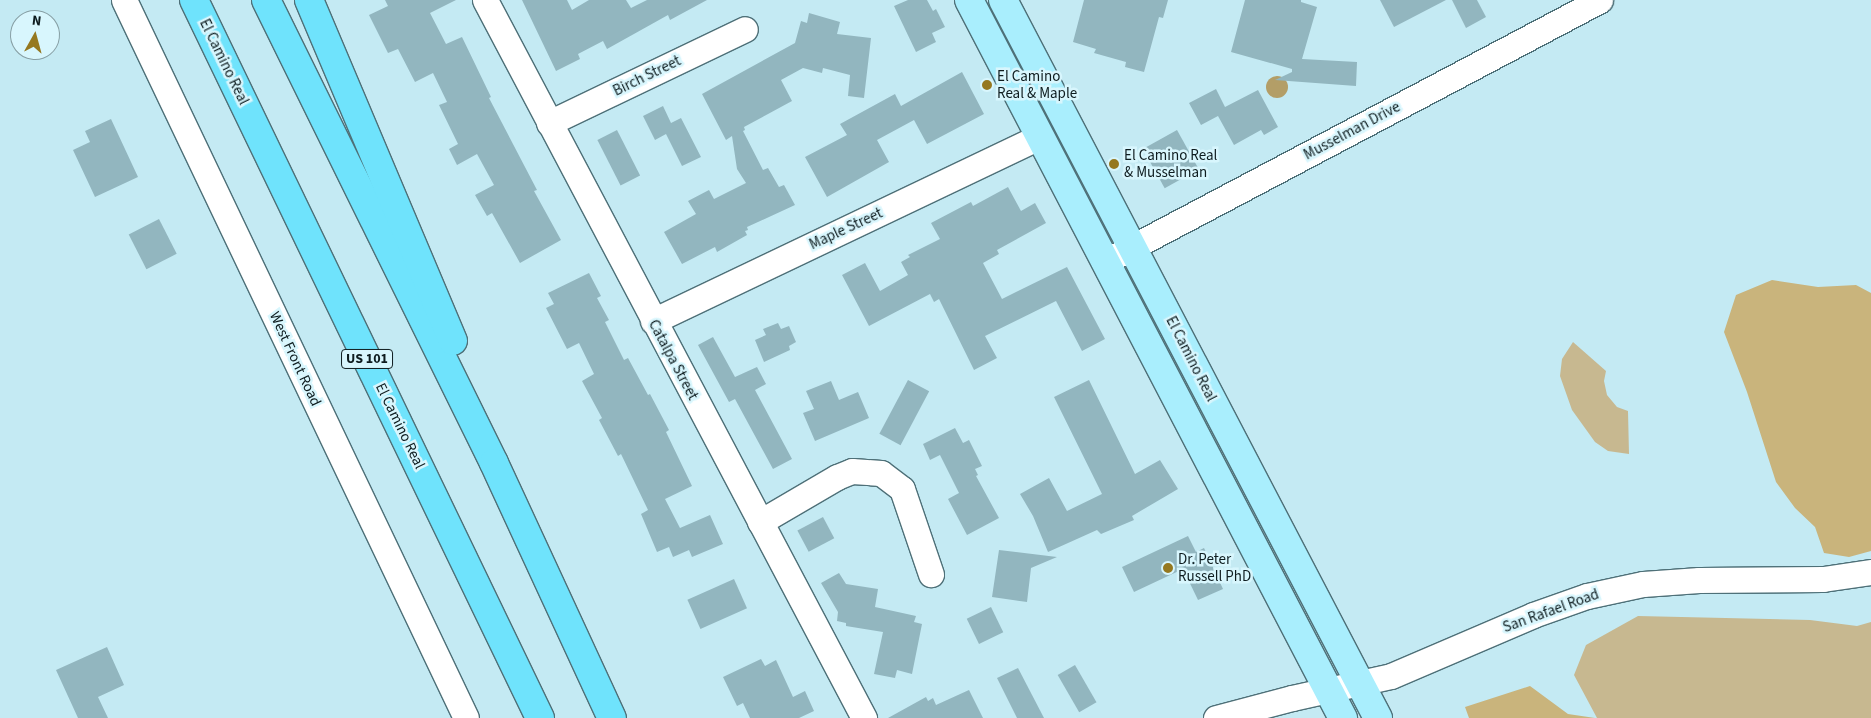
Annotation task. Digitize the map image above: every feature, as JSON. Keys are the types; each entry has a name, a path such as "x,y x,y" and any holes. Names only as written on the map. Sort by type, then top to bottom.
{"highway":[{"name":"El Camino Real","path":"194,0 540,718"},
{"path":"266,0 494,463 612,718"},
{"path":"309,0 465,370 494,463"}],"main road":[{"name":"El Camino Real","path":"969,0 1343,718"},
{"name":"El Camino Real","path":"1003,0 1378,718"}],"street":[{"name":"West Front Road","path":"124,0 466,718"},
{"name":"Catalpa Street","path":"485,0 864,718"},
{"name":"Musselman Drive","path":"1104,262 1600,0"},
{"name":"Birch Street","path":"549,123 745,29"},
{"name":"Maple Street","path":"653,321 1039,137"},
{"path":"760,522 837,477 852,472 881,473 902,489 931,574"},
{"name":"San Rafael Road","path":"1216,718 1292,698 1392,676 1533,616 1586,596 1642,584 1700,580 1823,580 1871,572"}],"shaded area":[{"path":"1277,76 1285,79 1288,87 1285,95 1277,98 1269,95 1266,87 1269,79"},
{"path":"1772,280 1818,287 1856,285 1871,293 1871,551 1849,557 1824,553 1815,527 1795,508 1776,482 1747,392 1724,332 1736,295"},
{"path":"1573,342 1606,371 1604,381 1607,395 1617,407 1628,411 1629,454 1608,451 1595,442 1572,410 1560,376 1562,359"},
{"path":"1638,616 1810,620 1857,626 1871,622 1871,718 1597,718 1574,675 1586,645"},
{"path":"1530,686 1568,714 1595,718 1469,718 1465,707"}],"building":[{"path":"385,0 456,0 430,13 446,44 462,37 491,97 489,98 537,190 534,191 561,240 520,263 492,213 487,216 475,195 494,185 477,154 457,165 449,149 458,144 439,105 447,102 433,73 415,82 398,49 388,53 369,15 388,6"},
{"path":"522,0 567,0 572,10 589,0 626,0 631,8 647,0 707,0 670,20 668,15 607,49 603,41 578,54 580,59 556,71"},
{"path":"908,0 927,0 933,11 936,9 945,27 932,33 936,42 916,52 894,6"},
{"path":"1084,0 1168,0 1163,18 1159,17 1144,72 1125,67 1126,62 1094,53 1096,49 1073,42"},
{"path":"1245,0 1301,0 1301,2 1317,7 1302,59 1357,62 1356,86 1275,80 1292,72 1292,69 1231,52"},
{"path":"1380,0 1446,0 1394,27"},
{"path":"1452,0 1477,0 1486,17 1466,28"},
{"path":"809,13 840,22 837,34 871,38 864,98 848,96 850,75 823,68 822,73 803,68 781,80 792,101 744,127 745,130 743,131 763,170 768,168 779,187 784,185 795,205 747,227 748,230 745,231 747,235 717,252 715,247 682,264 664,232 696,214 688,201 709,190 714,199 746,183 737,169 732,136 726,140 702,94 795,43 801,21 807,23"},
{"path":"962,72 984,114 927,144 914,120 877,140 889,162 827,197 805,157 847,135 840,124 895,94 901,106"},
{"path":"1216,89 1225,107 1258,90 1278,127 1264,135 1261,130 1234,145 1218,116 1201,125 1189,103"},
{"path":"663,106 671,123 681,118 701,157 682,166 666,134 655,140 643,116"},
{"path":"111,119 138,177 95,197 73,150 90,142 85,131"},
{"path":"617,130 640,175 621,185 597,140"},
{"path":"1177,130 1199,169 1165,188 1143,149"},
{"path":"1008,187 1021,211 1035,203 1046,223 997,250 999,254 983,263 1002,299 1067,267 1105,339 1082,351 1056,301 985,336 997,358 974,370 939,299 934,302 930,294 869,326 842,275 865,263 880,291 908,275 901,262 910,257 908,255 940,239 931,223 971,202 973,206"},
{"path":"159,219 177,254 146,269 129,234"},
{"path":"589,273 601,296 597,298 609,320 605,322 624,360 628,358 648,395 650,394 669,430 666,432 692,486 665,499 680,528 710,515 723,544 692,557 689,550 673,557 669,547 657,552 641,514 648,510 621,454 618,456 599,420 602,418 582,381 594,374 579,343 567,349 546,308 554,304 548,293"},
{"path":"778,323 781,329 789,326 796,342 789,346 790,350 764,362 755,340 766,335 763,329"},
{"path":"713,337 735,377 757,367 766,384 755,390 792,459 773,469 735,399 729,402 698,345"},
{"path":"908,380 929,391 901,445 879,434"},
{"path":"1089,380 1135,474 1160,460 1178,489 1132,516 1134,520 1101,534 1097,530 1048,552 1033,516 1020,494 1049,478 1067,511 1102,494 1054,397"},
{"path":"831,381 839,400 858,392 869,418 815,441 803,413 814,409 806,391"},
{"path":"955,428 963,443 969,440 982,466 975,469 978,475 976,476 999,518 967,535 948,499 959,493 940,455 930,460 923,444"},
{"path":"823,517 834,538 809,552 797,531"},
{"name":"Dr. Peter Russell PhD","path":"1188,536 1196,552 1204,548 1223,589 1198,600 1183,569 1134,592 1122,567"},
{"path":"999,550 1057,557 1031,568 1027,602 992,597"},
{"path":"839,573 846,584 878,589 875,607 916,616 914,622 922,624 912,674 897,670 895,678 874,674 883,632 846,626 846,623 837,621 838,612 821,583"},
{"path":"734,579 747,608 700,629 687,600"},
{"path":"991,607 1003,632 979,644 967,619"},
{"path":"107,647 124,685 98,697 108,718 78,718 56,670"},
{"path":"761,659 765,666 776,660 793,697 805,691 814,711 799,718 750,718 743,703 737,706 723,677"},
{"path":"1075,665 1096,702 1079,712 1058,675"},
{"path":"1018,668 1044,718 1017,718 997,678"},
{"path":"969,690 983,718 888,718 926,697 928,701 933,698 936,705"}],"place":[{"name":"El Camino Real & Maple","path":"987,85"},
{"name":"El Camino Real & Musselman","path":"1114,164"},
{"name":"Dr. Peter Russell PhD","path":"1168,568"}]}
